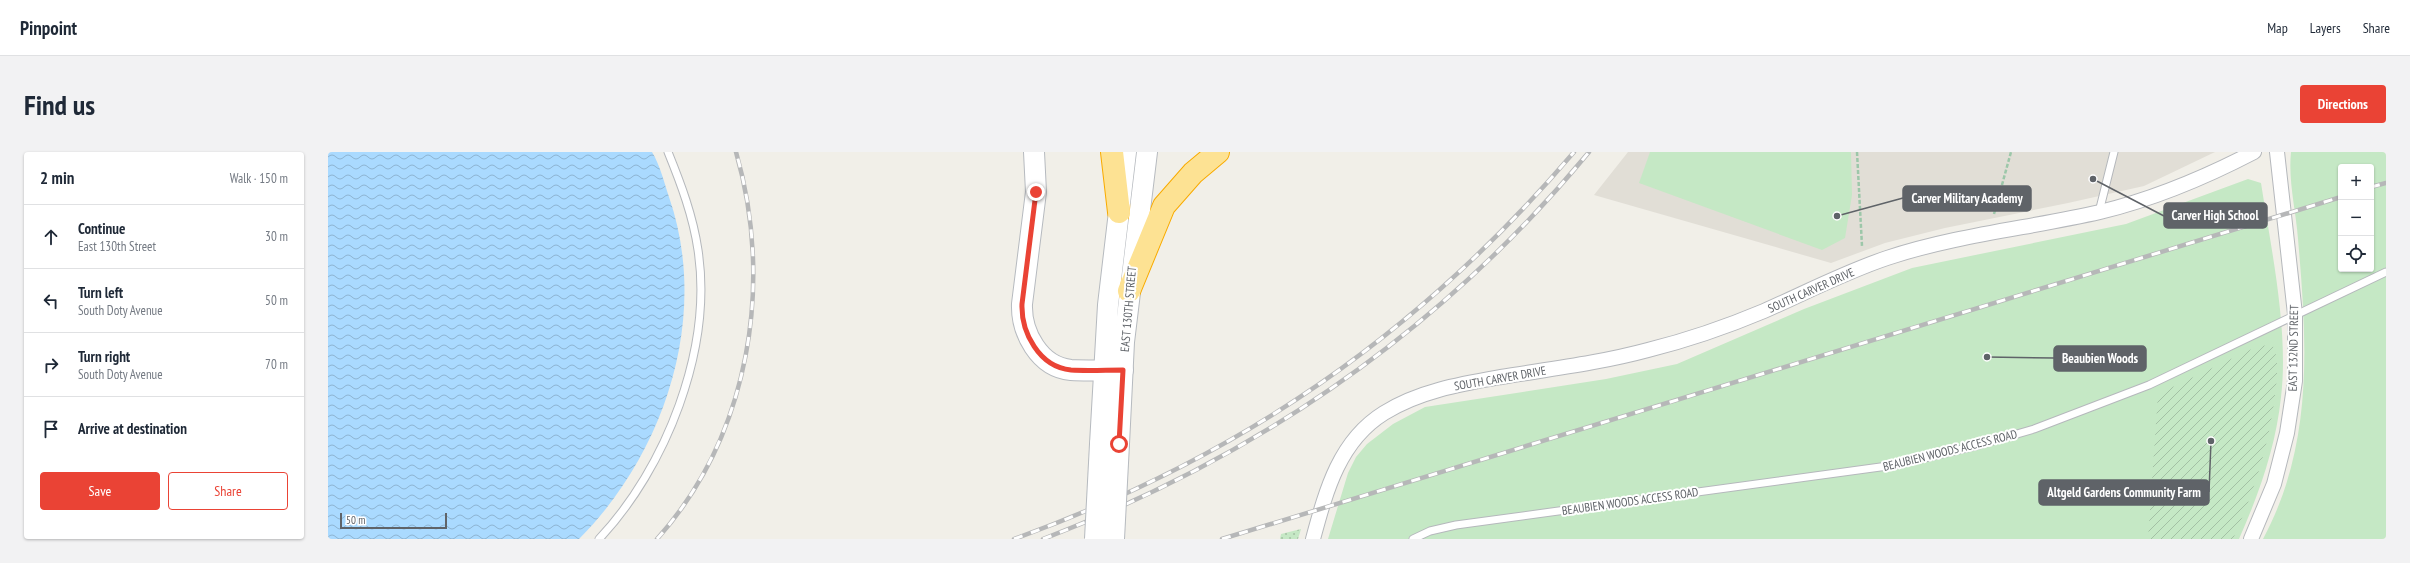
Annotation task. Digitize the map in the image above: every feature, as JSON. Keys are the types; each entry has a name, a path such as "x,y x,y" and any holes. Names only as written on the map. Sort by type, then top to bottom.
{"highway":[{"path":"1112,152 1119,212"},
{"path":"1130,291 1164,206 1188,178 1218,152"}],"main road":[{"path":"1034,152 1036,192 1022,304 1022,317 1025,331 1032,344 1041,354 1060,367 1070,370 1114,370"},
{"name":"EAST 130TH STREET","path":"1114,539 1110,444 1114,370 1108,305 1126,152"},
{"name":"EAST 130TH STREET","path":"1114,370 1124,342 1147,152"},
{"name":"EAST 130TH STREET","path":"1095,539 1110,444"}],"street":[{"name":"SOUTH CARVER DRIVE","path":"1313,539 1328,485 1338,463 1351,443 1368,425 1385,412 1414,398 1446,388 1610,358 1685,340 1757,314 1886,258 1920,248 2099,212 2195,180 2254,152"},
{"name":"EAST 132ND STREET","path":"2251,539 2274,484 2286,433 2295,381 2295,314 2277,152"}],"lane":[{"path":"599,539 646,475 665,440 689,376 696,340 700,302 698,251 686,198 668,152"},
{"path":"2099,212 2114,152"},
{"name":"BEAUBIEN WOODS ACCESS ROAD","path":"1413,539 1430,531 1456,525 1895,465 1979,445 2034,429 2149,385 2295,314 2386,272"}],"path":[{"path":"1856,152 1862,246"},
{"path":"1994,214 2011,152"}],"shaded area":[{"path":"1628,152 2215,152 2144,186 1945,228 1885,243 1831,263 1594,195"}],"green space":[{"path":"1650,152 1851,152 1852,195 1845,238 1822,250 1639,183"},
{"path":"2291,152 2386,152 2386,539 2263,539 2280,503 2291,467 2299,430 2303,392 2304,316 2291,174"},
{"path":"2248,179 2261,183 2278,290 2283,345 2283,372 2279,415 2271,452 2260,487 2239,539 1328,539 1348,473 1356,457 1367,444 1393,424 1425,407 1606,379 1677,364 1804,309 1912,268 2126,224"},
{"path":"2267,345 2274,347 2277,365 2269,432 2265,451 2248,504 2233,539 2148,539 2158,394 2254,348"},
{"path":"1301,529 1298,539 1280,539 1281,534"}],"water":[{"path":"328,152 652,152 664,180 680,242 684,288 681,334 672,380 657,424 636,465 610,504 579,539 328,539"}],"railway":[{"path":"657,539 689,498 714,453 733,405 746,356 752,305 753,253 747,202 736,152"},
{"path":"1014,539 1096,507 1175,470 1249,429 1320,383 1388,333 1453,278 1515,218 1574,152"},
{"path":"1043,539 1122,506 1198,469 1271,427 1341,382 1408,331 1472,276 1532,216 1589,152"},
{"path":"2374,186 2386,183"},
{"path":"1222,539 2338,198"}],"place":[{"name":"Carver High School","path":"2093,179"},
{"name":"Carver Military Academy","path":"1837,216"},
{"name":"Beaubien Woods","path":"1987,357"},
{"name":"Altgeld Gardens Community Farm","path":"2211,441"}],"route":[{"path":"1036,192 1022,304 1022,317 1025,331 1032,344 1041,354 1049,361 1060,367 1070,370 1123,370 1119,444"}]}
